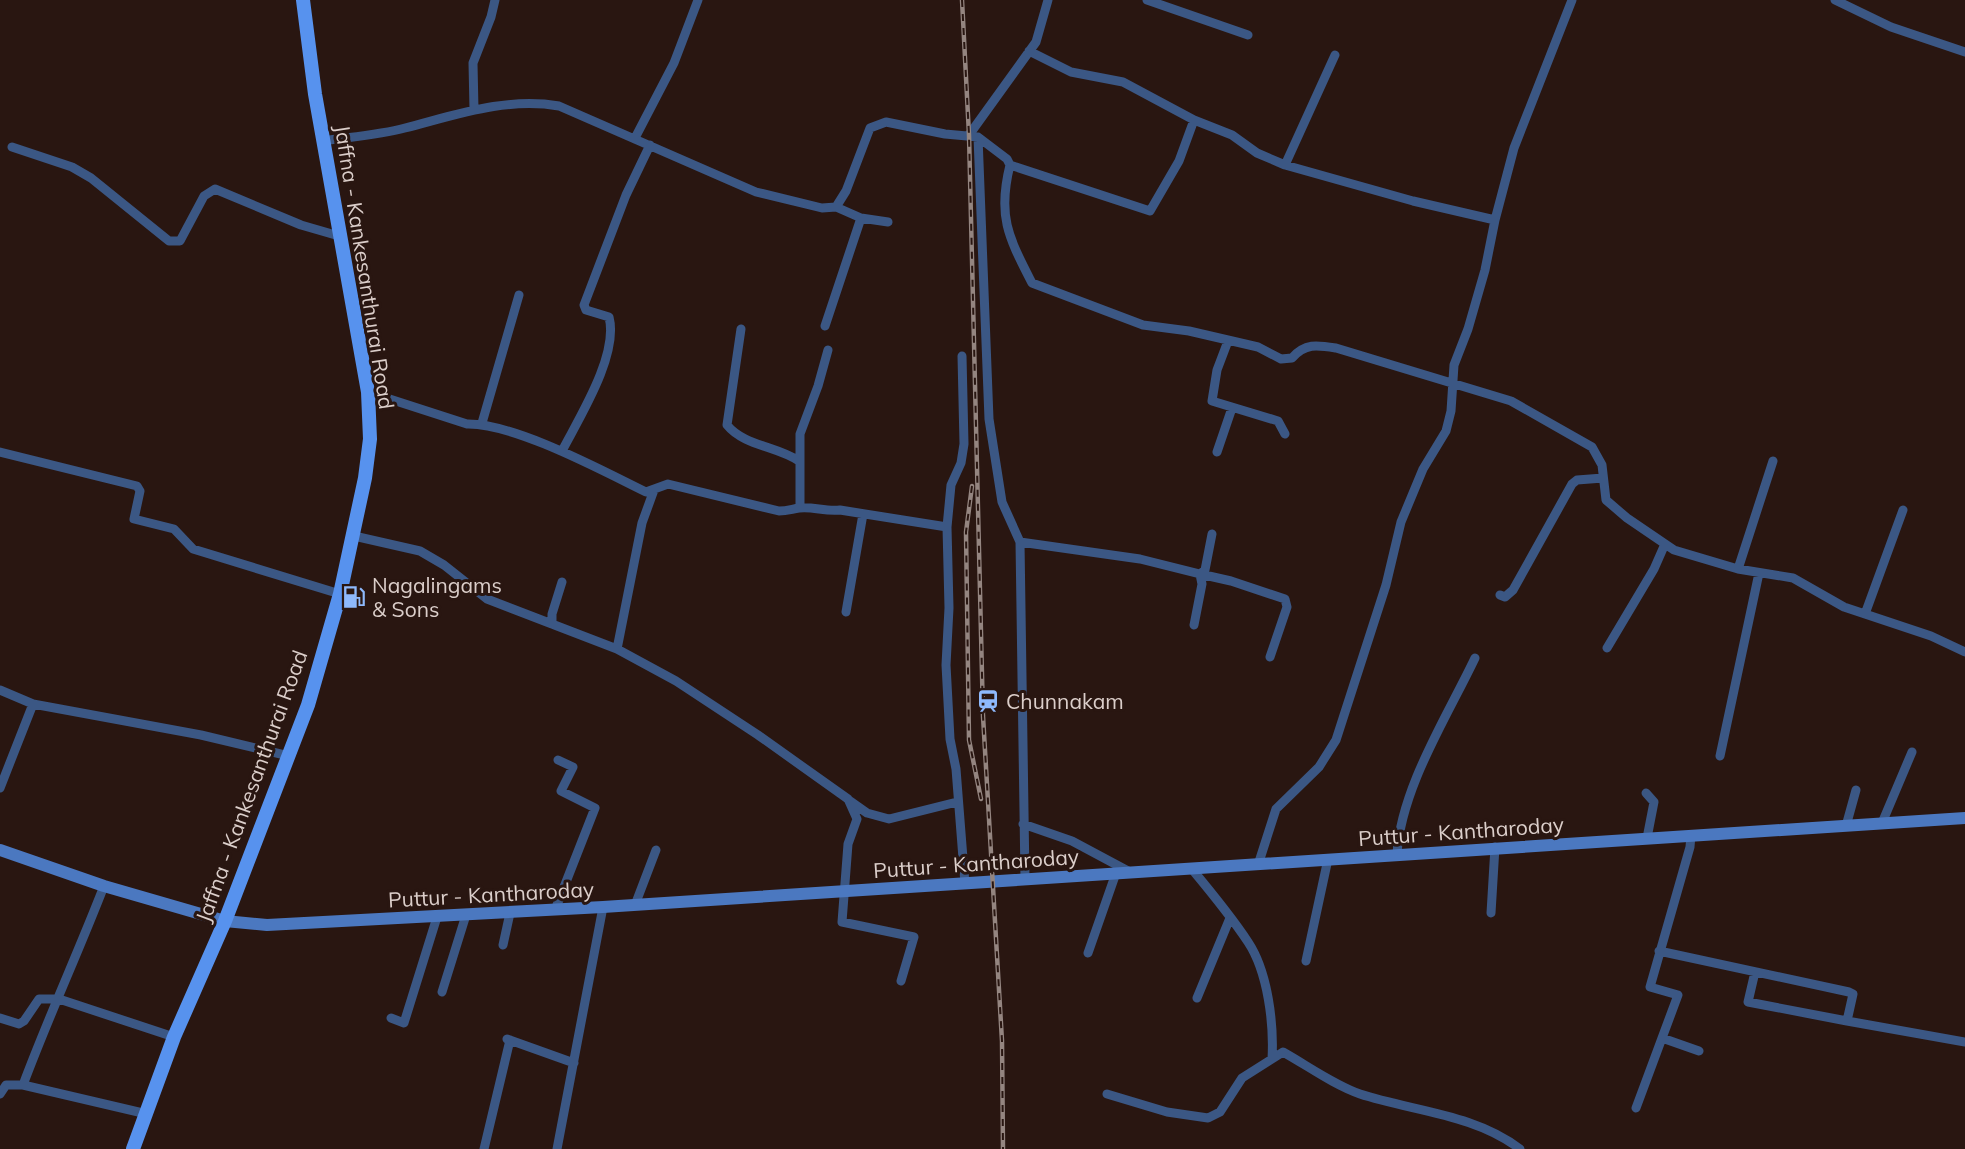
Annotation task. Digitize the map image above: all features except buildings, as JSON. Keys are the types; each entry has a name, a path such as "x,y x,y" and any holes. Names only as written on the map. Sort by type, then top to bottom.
{"main road":[{"name":"Jaffna - Kankesanthurai Road","path":"133,1149 174,1037 225,921 308,705 354,536 370,439 368,392 323,141 303,0"},
{"name":"Puttur - Kantharoday","path":"0,850 104,886 225,921 267,925 635,905 1965,818"}],"street":[{"path":"474,110 473,63 491,17 495,0"},
{"path":"635,138 674,63 698,0"},
{"path":"1025,879 1020,542 1002,502 989,419 973,136 1035,42 1048,0"},
{"path":"1147,0 1248,35"},
{"path":"1258,865 1276,809 1319,767 1336,740 1386,585 1401,522 1422,469 1446,431 1451,411 1451,383 1454,365 1468,329 1485,270 1495,220 1514,148 1572,0"},
{"path":"1835,0 1891,27 1965,52"},
{"path":"1029,51 1071,72 1123,82 1194,120 1232,135 1257,153 1285,165 1413,201 1495,220"},
{"path":"1285,165 1335,55"},
{"path":"323,141 406,128 426,121 507,103 542,103 559,106 756,192 822,208 837,207 861,218 888,222"},
{"path":"1010,165 1150,211 1179,161 1194,120"},
{"path":"837,207 846,191 870,128 876,124 886,123 945,134 973,136 1007,159 1010,165 1004,220 1010,240 1032,283 1143,325 1189,331 1258,347 1281,359 1292,358 1299,349 1311,345 1336,348 1510,401 1592,447 1602,465 1606,500 1674,550 1738,569 1793,578 1844,607 1931,636 1965,652"},
{"path":"562,451 592,392 608,348 611,326 609,317 586,310 584,305 626,195 650,145"},
{"path":"12,147 72,166 91,178 164,239 173,242 180,240 190,226 204,196 215,189 301,225 339,236"},
{"path":"825,326 861,218"},
{"path":"482,423 519,295"},
{"path":"741,329 727,425 735,435 790,455 799,461"},
{"path":"1228,341 1211,394 1212,401 1278,421 1284,434"},
{"path":"800,508 800,434 818,386 828,350"},
{"path":"962,356 964,444 961,463 951,485 947,526 949,608 946,665 950,739 965,884"},
{"path":"368,392 466,424 482,423 562,451 646,492 654,490 661,484 668,484 779,511 791,512 800,508 947,526"},
{"path":"1217,452 1232,408"},
{"path":"0,452 137,486 140,491 134,519 174,529 193,549 340,594"},
{"path":"1738,569 1773,461"},
{"path":"1500,595 1505,597 1513,590 1572,484 1577,480 1603,478"},
{"path":"617,649 642,523 654,490"},
{"path":"1865,614 1903,510"},
{"path":"846,612 863,514"},
{"path":"1200,574 1205,570 1212,534"},
{"path":"354,536 420,551 444,565 487,599 517,613 617,649 676,681 731,717 867,813 889,819 957,802"},
{"path":"1020,542 1140,559 1231,580 1285,599 1287,607 1270,657"},
{"path":"1607,648 1654,569 1665,544"},
{"path":"1720,756 1759,573"},
{"path":"1194,625 1202,584 1200,574"},
{"path":"552,624 552,614 562,582"},
{"path":"1397,854 1398,834 1414,785 1475,658"},
{"path":"0,690 33,704 201,735 289,756"},
{"path":"0,788 33,704"},
{"path":"1882,824 1912,752"},
{"path":"555,910 595,808 561,790 573,767 558,760"},
{"path":"1846,826 1856,790"},
{"path":"1646,793 1654,802 1647,838"},
{"path":"848,799 857,819 848,844 842,922 914,937 901,981"},
{"path":"1023,824 1072,841 1130,873"},
{"path":"1636,1108 1678,995 1650,987 1690,847 1691,835"},
{"path":"1491,913 1495,847"},
{"path":"635,905 656,850"},
{"path":"1306,961 1328,860"},
{"path":"1191,868 1250,944 1267,992 1274,1032 1272,1059"},
{"path":"1088,953 1116,873"},
{"path":"23,1085 41,1035 59,999 104,886"},
{"path":"557,1149 603,907"},
{"path":"503,945 510,912"},
{"path":"442,992 466,915"},
{"path":"391,1018 404,1023 437,917"},
{"path":"1197,999 1230,918"},
{"path":"1659,951 1850,992 1853,994 1847,1021"},
{"path":"1755,972 1748,1002 1965,1041"},
{"path":"0,1018 19,1024 24,1021 39,999 59,999 174,1037"},
{"path":"1662,1038 1699,1051"},
{"path":"484,1149 508,1040 574,1063"},
{"path":"1107,1094 1167,1112 1208,1118 1220,1112 1242,1078 1283,1052 1359,1094 1456,1119 1507,1139 1520,1149"},
{"path":"0,1094 6,1085 23,1085 147,1113"}],"railway":[{"path":"962,0 969,135 983,716 1002,1041 1003,1149"},
{"path":"972,486 966,532 969,740 981,799"}],"place":[{"name":"Nagalingams & Sons","path":"354,597"},
{"name":"Chunnakam","path":"988,701"}]}
